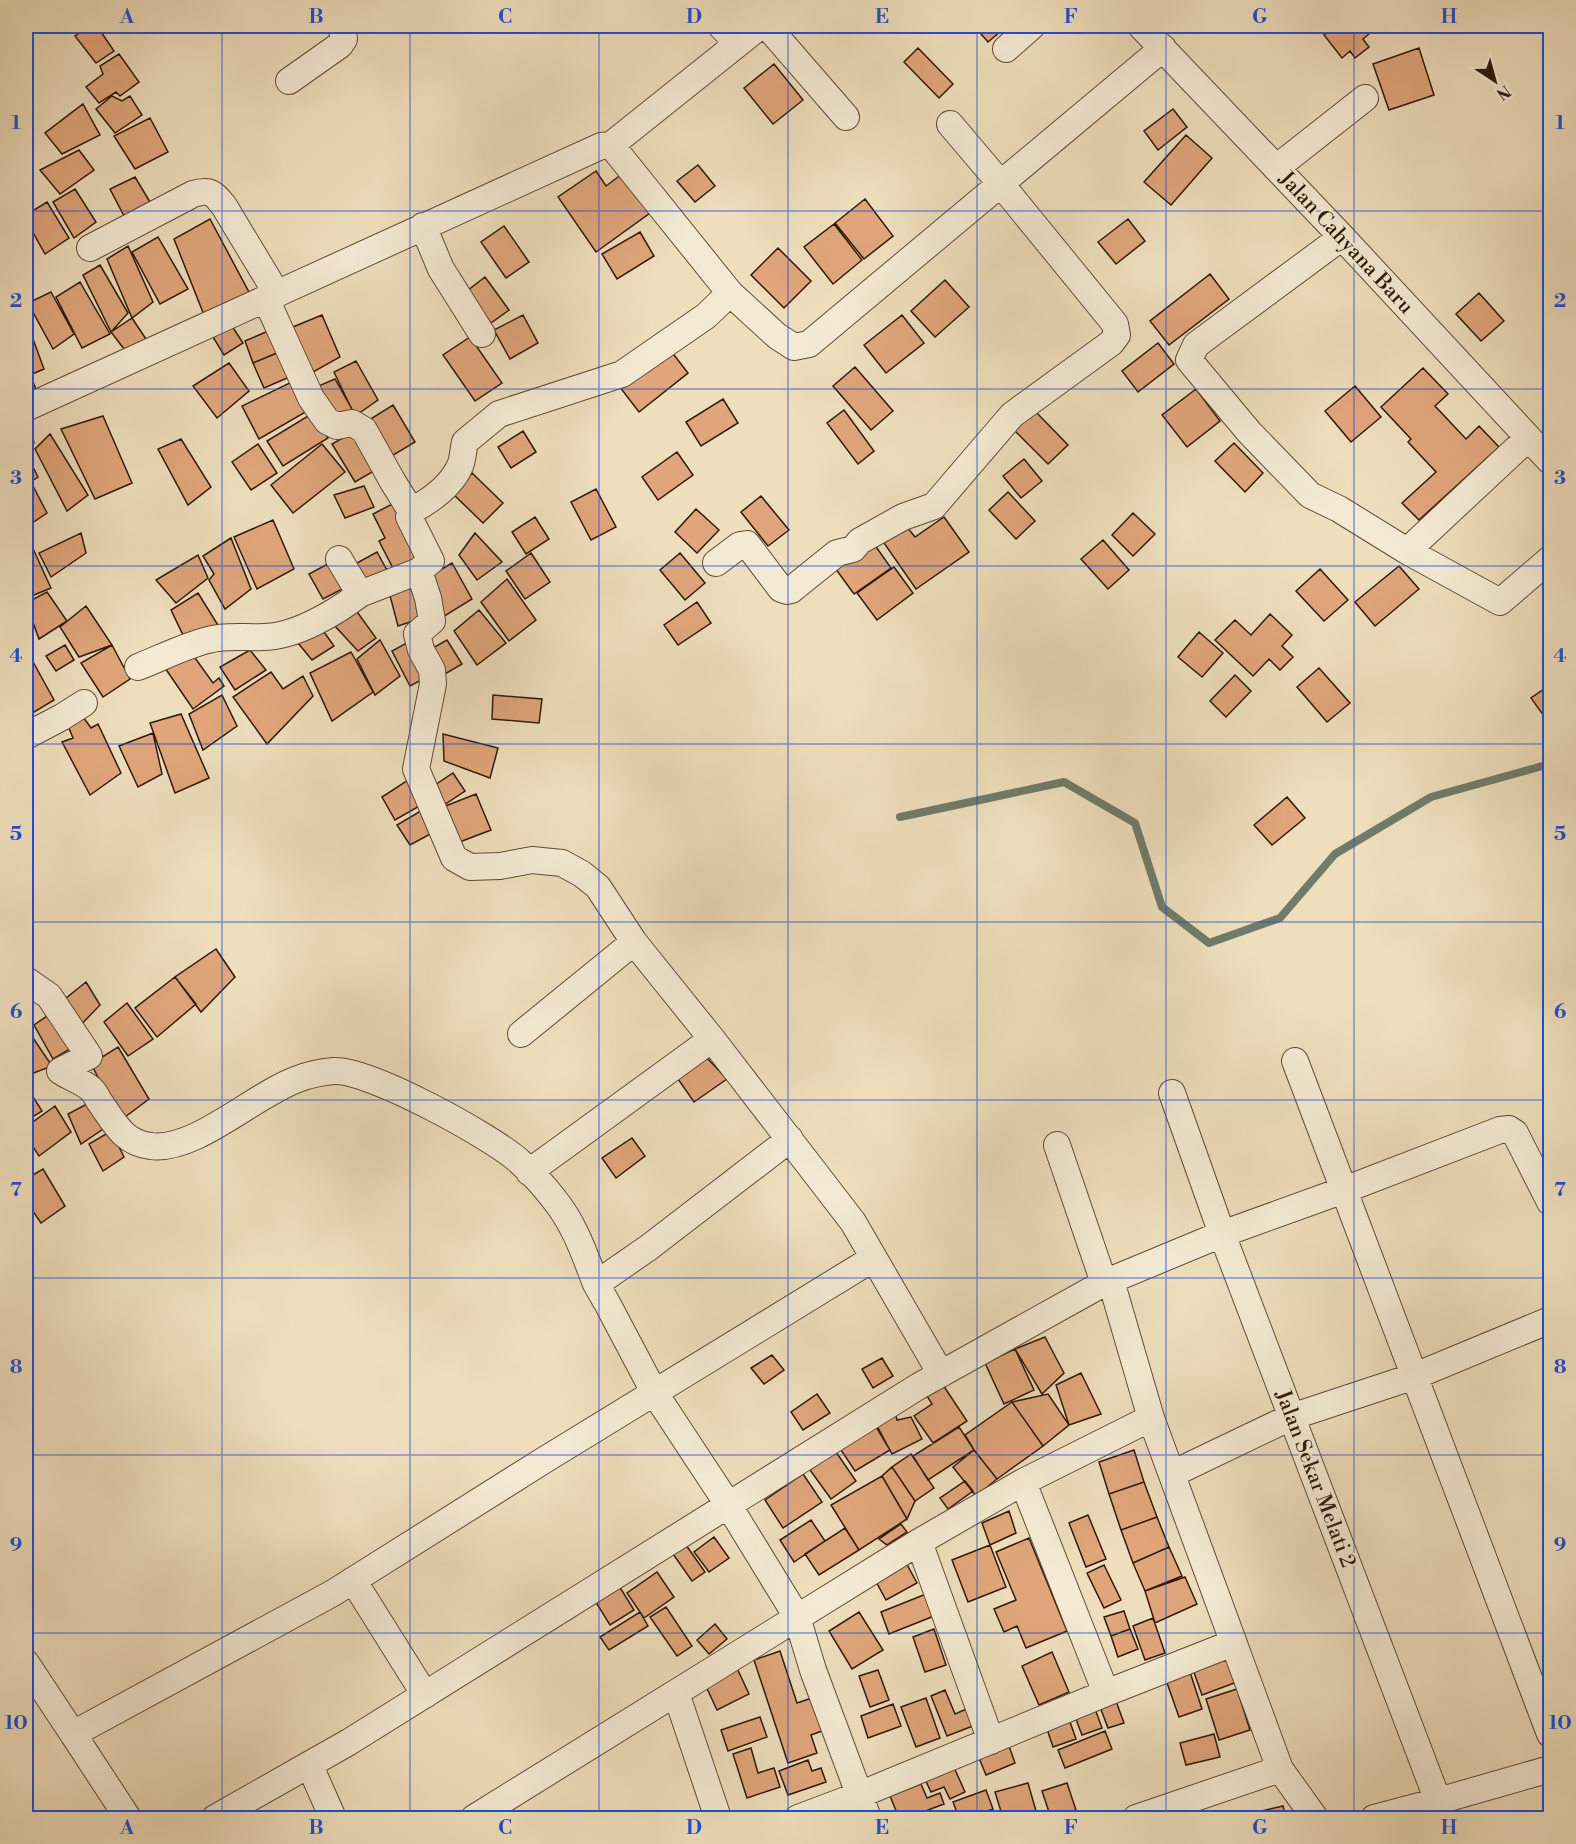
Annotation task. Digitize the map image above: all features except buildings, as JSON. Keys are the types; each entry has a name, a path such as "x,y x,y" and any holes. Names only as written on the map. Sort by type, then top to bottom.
{"street":[{"path":"289,81 340,45 344,39 341,26"},
{"path":"26,408 423,226 601,146 611,145 729,34 760,26"},
{"path":"767,26 846,117"},
{"path":"1006,49 1032,26"},
{"name":"Jalan Cahyana Baru","path":"1141,26 1551,461"},
{"path":"611,145 730,293 777,336 794,347 809,344 1163,48"},
{"path":"1276,168 1365,99"},
{"path":"716,562 740,544 747,544 781,589 791,590 837,553 853,549 860,541 903,517 934,506 1012,415 1111,343 1117,335 1115,324 950,124"},
{"path":"90,248 194,194 203,191 217,197 272,297 311,398 327,421 337,426 352,423 364,430 411,511"},
{"path":"423,226 441,269 482,334"},
{"path":"1342,237 1196,345 1189,360 1249,432 1310,495 1339,509 1407,551 1500,602 1551,559"},
{"path":"138,667 207,640 265,637 292,632 342,608 360,594 419,571 431,561 409,517 411,511 425,503 451,481 460,465 465,442 499,414 622,374 706,316 730,293"},
{"path":"1407,551 1528,438"},
{"path":"339,559 360,594"},
{"path":"419,571 428,598 432,621 417,634 421,650 432,670 433,684 416,769 454,858 470,867 500,866 532,860 562,863 598,886 634,942 853,1222 941,1374"},
{"path":"26,736 84,703"},
{"path":"521,1034 634,942"},
{"path":"26,980 49,996 88,1056 60,1071 91,1089 120,1131 132,1142 152,1146 171,1146 201,1133 270,1092 299,1079 335,1071 366,1077 416,1100 487,1138 519,1161 554,1199 576,1233 602,1293 654,1392 729,1506 797,1617 813,1670 863,1807"},
{"path":"529,1172 712,1039"},
{"path":"1294,1061 1551,1734"},
{"name":"Jalan Sekar Melati 2","path":"1172,1093 1222,1234 1441,1810"},
{"path":"215,1818 310,1766 920,1386 1107,1282 1222,1234 1500,1130 1509,1129 1521,1141 1551,1202"},
{"path":"602,1293 648,1248 790,1139"},
{"path":"1057,1145 1107,1282 1150,1418 1280,1768 1315,1818"},
{"path":"73,1734 333,1593 654,1392 874,1258"},
{"path":"1172,1474 1292,1417 1415,1376 1551,1320"},
{"path":"474,1818 919,1542 1023,1482 1150,1418"},
{"path":"1023,1482 1106,1693"},
{"path":"919,1542 991,1741"},
{"path":"353,1580 425,1695"},
{"path":"798,1818 863,1807 991,1741 1233,1643"},
{"path":"26,1663 128,1818"},
{"path":"676,1693 718,1818"},
{"path":"310,1766 333,1818"},
{"path":"1136,1818 1280,1768"},
{"path":"1374,1818 1441,1810 1551,1769"}],"waterway":[{"path":"900,817 1064,782 1135,823 1162,907 1209,943 1280,918 1335,854 1431,797 1550,764"}]}
